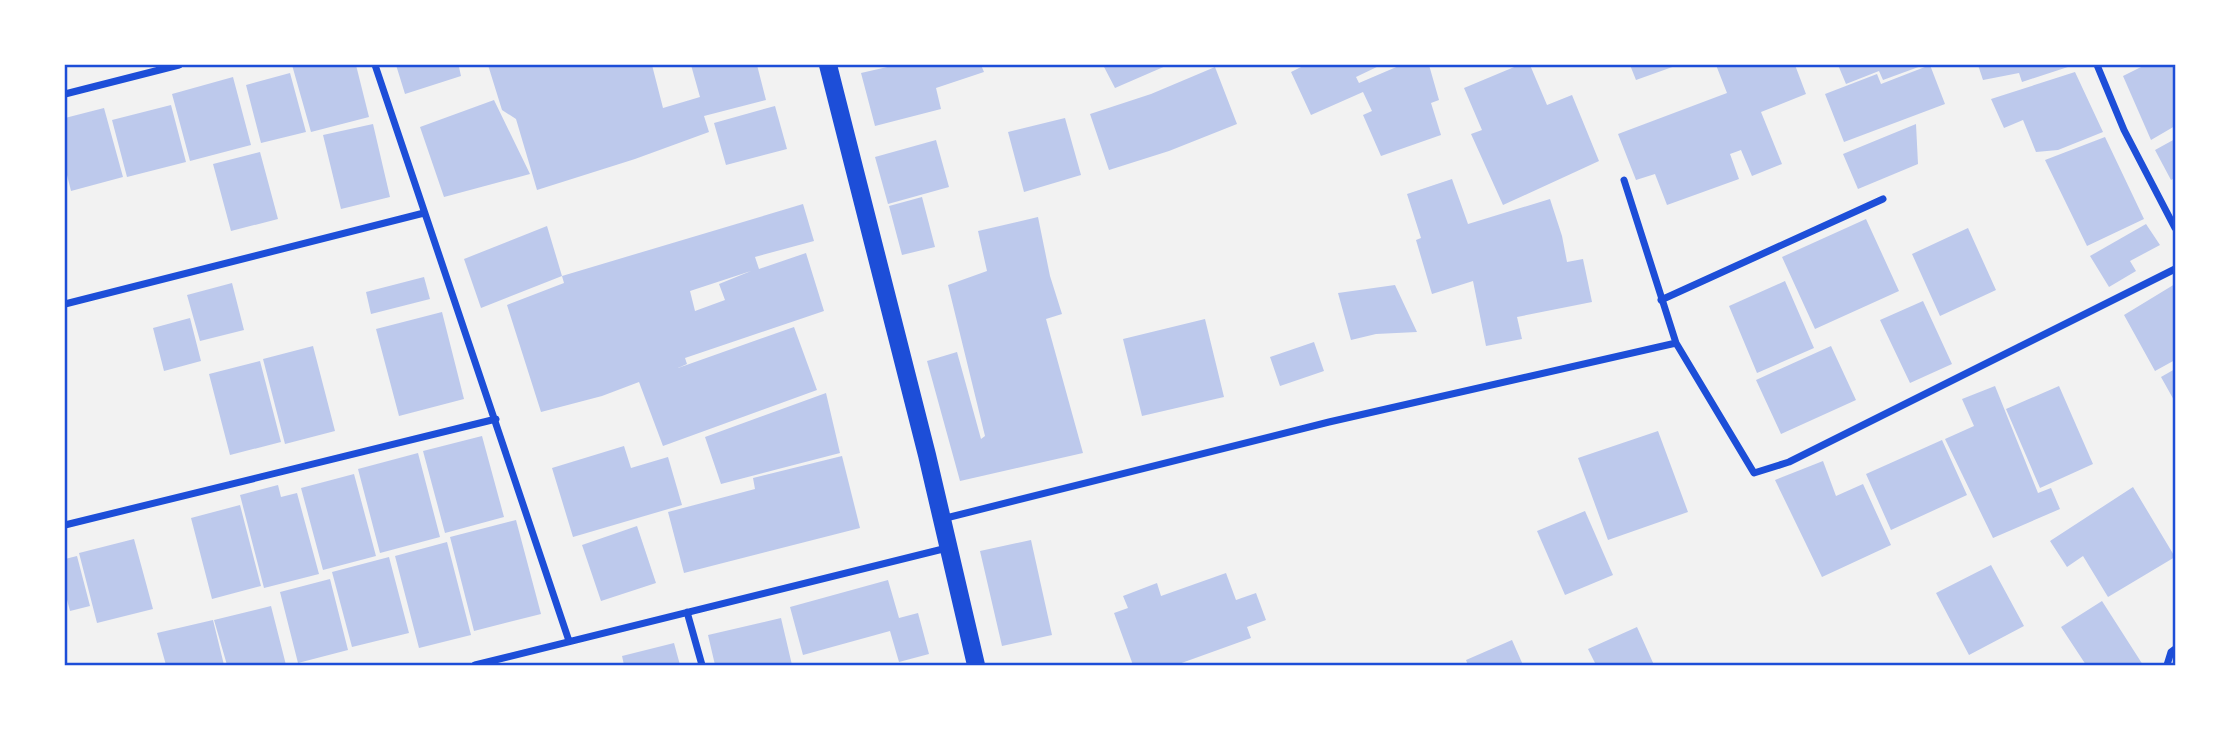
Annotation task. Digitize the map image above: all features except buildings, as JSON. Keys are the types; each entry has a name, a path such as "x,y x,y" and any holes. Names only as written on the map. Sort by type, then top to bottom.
{"main road":[{"path":"828,65 976,665"}],"street":[{"path":"65,94 179,65"},
{"path":"375,65 569,641"},
{"path":"2097,65 2124,130 2175,228"},
{"path":"1624,180 1676,343 1754,473 1789,462 2175,269"},
{"path":"1661,300 1883,199"},
{"path":"65,304 424,213"},
{"path":"942,519 1329,422 1676,343"},
{"path":"65,525 496,419"},
{"path":"475,665 948,548"},
{"path":"687,612 702,665"},
{"path":"2167,665 2171,652 2175,649"}]}
